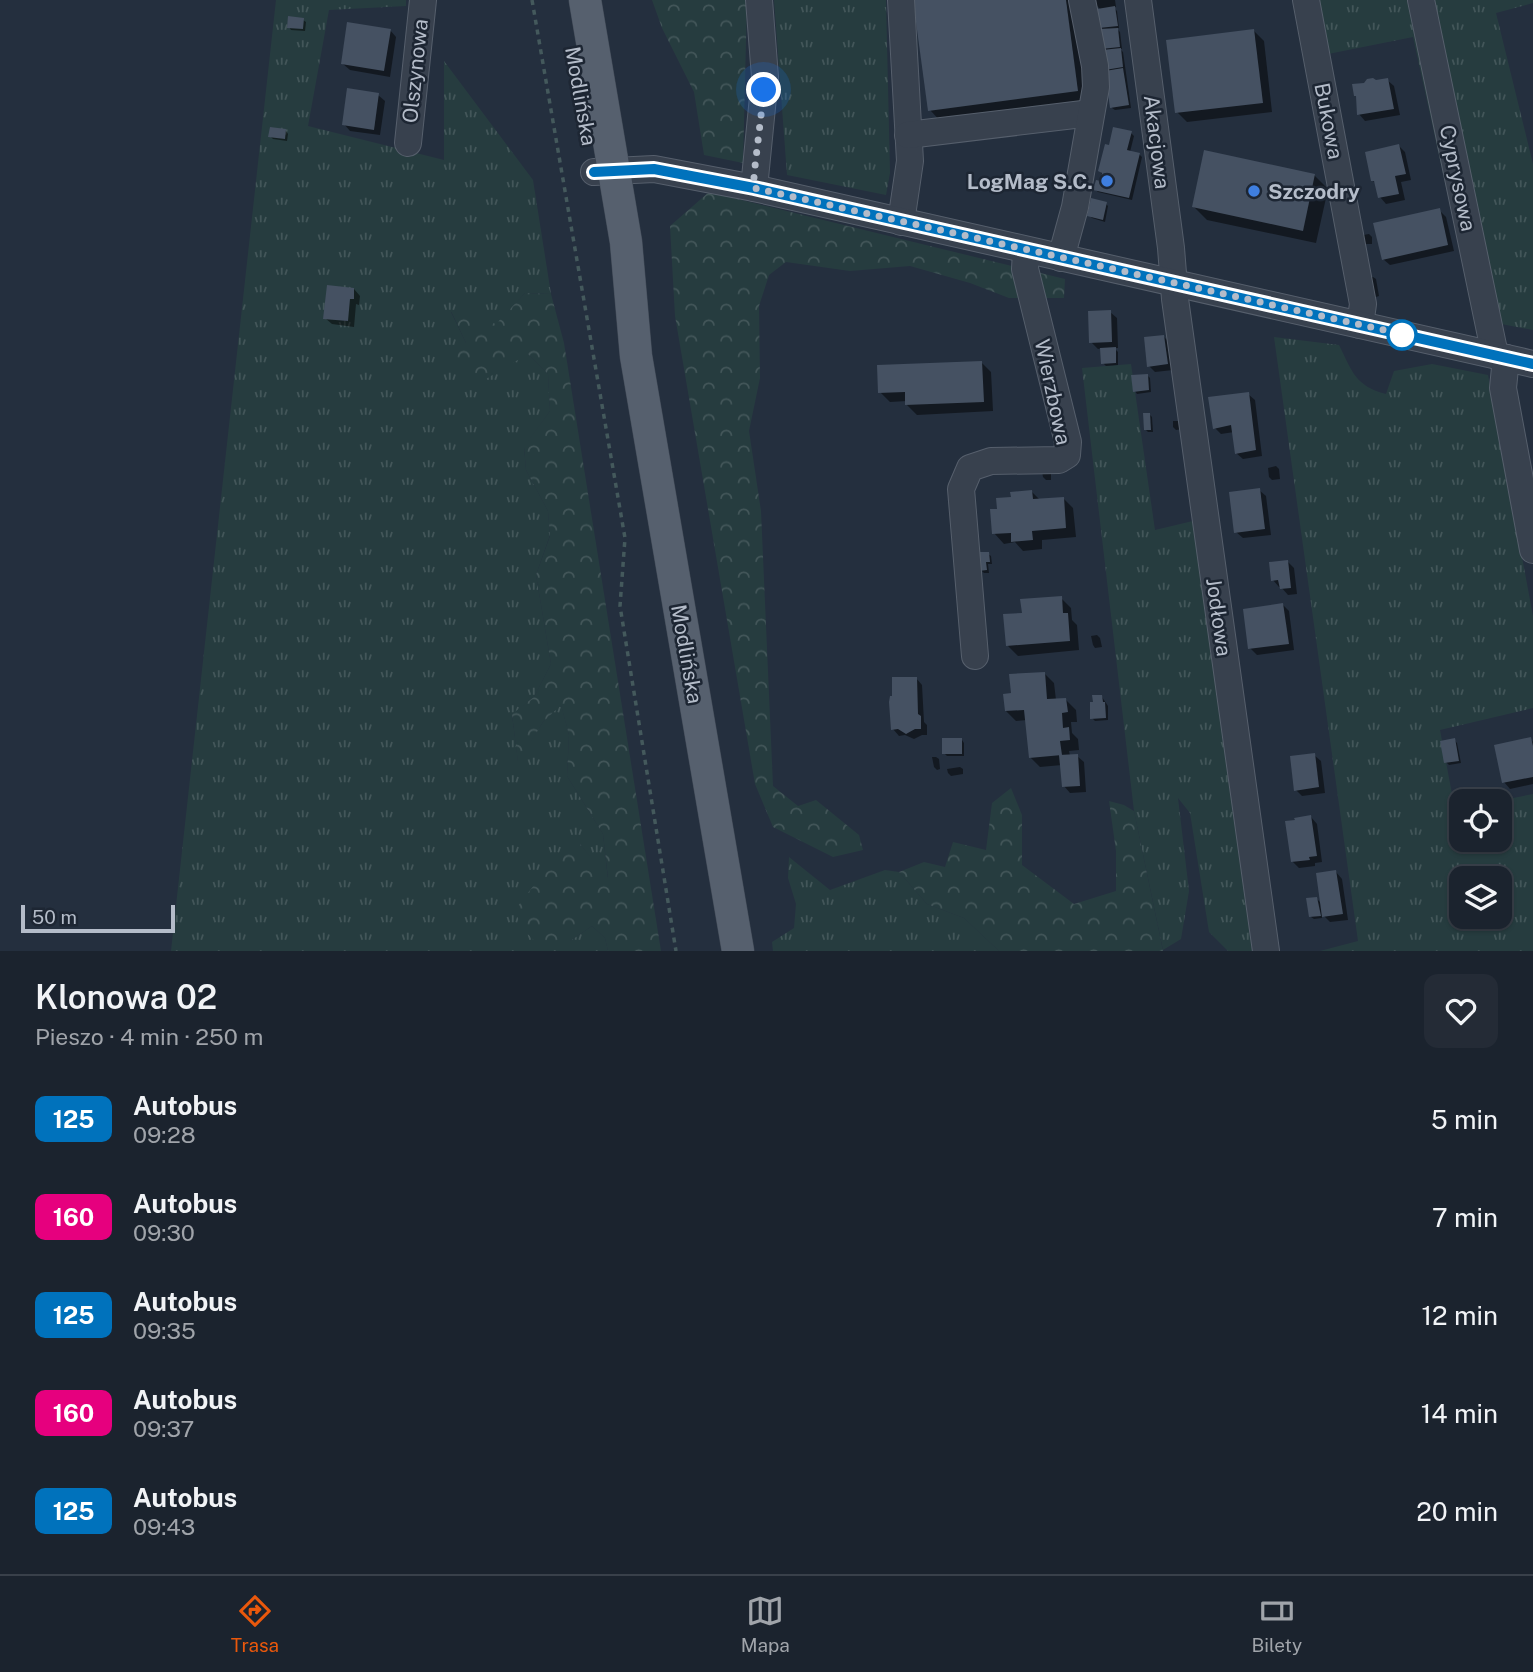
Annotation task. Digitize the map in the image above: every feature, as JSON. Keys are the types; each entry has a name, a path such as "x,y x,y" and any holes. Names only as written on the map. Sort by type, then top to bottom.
{"main road":[{"name":"Modlińska","path":"565,0 604,171 626,242 636,356 738,951"},
{"name":"Modlińska","path":"585,0 604,171"}],"street":[{"name":"Olszynowa","path":"408,143 423,0"},
{"path":"754,188 765,77 759,0"},
{"path":"901,0 910,161 901,222"},
{"path":"1061,258 1075,207 1096,87 1095,66 1082,0"},
{"name":"Akacjowa","path":"1138,0 1171,248 1173,283"},
{"name":"Bukowa","path":"1306,0 1363,304 1360,325"},
{"name":"Cyprysowa","path":"1421,0 1501,356 1503,388 1533,550"},
{"path":"908,135 1091,113"},
{"path":"604,171 654,169 754,188 1533,364"},
{"name":"Wierzbowa","path":"975,656 961,489 970,468 991,461 1059,460 1066,455 1068,442 1024,270 1027,251"},
{"name":"Jodłowa","path":"1173,283 1266,951"}],"path":[{"path":"532,0 625,538 620,606 676,951"}],"green space":[{"path":"276,0 406,0 406,6 329,10 308,126 444,160 444,61 533,180 551,294 525,293 496,325 451,312 466,343 528,354 548,374 550,411 524,447 526,470 548,511 550,535 536,575 551,664 534,697 512,715 518,761 543,722 561,704 569,735 567,776 603,834 608,880 580,844 570,941 592,926 605,938 608,951 171,951"},
{"path":"652,0 747,0 743,163 704,155 694,92 662,28"},
{"path":"774,0 886,0 890,173 886,195 787,175"},
{"path":"1313,0 1533,0 1533,3 1496,13 1533,164 1533,330 1475,319 1413,37 1323,55"},
{"path":"709,192 1065,279 1064,298 1009,298 970,283 910,266 850,271 786,262 769,275 759,306 760,378 749,431 761,511 773,786 798,806 816,800 859,835 863,850 833,857 773,827 755,784 675,316 670,226"},
{"path":"525,293 551,294 564,343 661,951 608,951 605,938 592,926 570,941 541,948 525,931 514,911 565,845 580,844 608,878 603,834 567,776 569,735 561,705 543,722 518,763 512,714 534,697 551,664 536,575 550,536 548,511 526,470 524,446 550,411 548,374 528,354 474,386 445,363 466,343 451,311 496,324"},
{"path":"1274,337 1339,345 1351,370 1361,382 1386,394 1394,371 1432,364 1488,375 1533,616 1533,708 1440,730 1451,789 1449,852 1512,852 1512,798 1533,794 1533,951 1320,951 1358,941"},
{"path":"1131,364 1155,530 1197,520 1255,951 1228,951 1209,932 1190,813 1178,798 1189,891 1181,939 1163,950 1134,811 1082,368"},
{"path":"1011,788 1022,815 1022,865 1074,904 1116,891 1116,851 1109,801 1134,811 1163,951 999,951 964,918 927,904 899,872 924,862 945,867 953,842 986,850 992,803"},
{"path":"789,857 830,890 885,870 899,872 927,904 964,918 999,951 773,951 772,942 794,928 796,904 788,878"}],"building":[{"path":"913,0 1066,0 1078,91 928,111"},
{"path":"1115,6 1118,26 1099,28 1097,9"},
{"path":"288,16 304,18 303,29 287,28"},
{"path":"347,22 391,29 384,71 341,64"},
{"path":"1118,28 1120,47 1101,49 1099,29"},
{"path":"1254,29 1263,103 1175,113 1166,40"},
{"path":"1121,48 1123,67 1105,70 1102,50"},
{"path":"1123,68 1129,105 1110,108 1105,71"},
{"path":"1373,78 1388,78 1394,109 1357,115 1352,84 1364,83"},
{"path":"347,88 379,93 374,130 342,125"},
{"path":"270,127 286,129 285,139 268,137"},
{"path":"1113,127 1132,131 1127,150 1140,153 1129,198 1093,190 1096,180 1101,181 1102,173 1098,171"},
{"path":"1399,144 1406,174 1395,176 1399,194 1378,198 1374,181 1371,181 1365,152"},
{"name":"Szczodry","path":"1204,150 1315,174 1303,231 1192,207"},
{"path":"1091,198 1107,202 1103,220 1087,216"},
{"path":"1440,208 1448,245 1382,260 1373,223"},
{"path":"327,285 354,288 348,321 323,319"},
{"path":"1111,310 1112,342 1089,343 1088,311"},
{"path":"1164,335 1168,364 1147,367 1144,337"},
{"path":"1116,347 1116,363 1101,364 1100,348"},
{"path":"982,361 984,402 905,405 905,392 878,393 877,365"},
{"path":"1148,374 1149,390 1133,392 1131,375"},
{"path":"1249,392 1256,450 1235,454 1231,425 1213,429 1208,397"},
{"path":"1143,413 1150,413 1151,430 1144,430"},
{"path":"1260,488 1265,529 1234,533 1229,492"},
{"path":"1032,490 1033,499 1064,497 1066,528 1032,531 1033,540 1011,542 1011,533 992,534 990,509 997,509 996,498 1011,497 1010,492"},
{"path":"979,552 989,552 987,570 979,571"},
{"path":"1288,560 1291,588 1280,589 1278,580 1271,581 1269,562"},
{"path":"1062,596 1063,613 1068,613 1070,641 1006,646 1003,614 1022,613 1020,599"},
{"path":"1283,603 1289,644 1248,649 1243,609"},
{"path":"1045,672 1047,699 1066,698 1068,712 1062,713 1063,728 1069,727 1070,740 1060,741 1062,755 1029,758 1024,710 1005,711 1003,694 1011,693 1009,674"},
{"path":"892,677 917,677 921,729 906,734 898,729 891,730 889,702 892,696"},
{"path":"1092,695 1102,695 1106,718 1090,719"},
{"path":"1531,737 1533,777 1502,783 1494,745"},
{"path":"942,738 962,738 962,754 942,754"},
{"path":"1455,738 1459,761 1444,763 1440,741"},
{"path":"1315,753 1319,787 1294,791 1290,756"},
{"path":"1078,754 1080,786 1062,787 1059,755"},
{"path":"1311,815 1317,856 1309,857 1310,860 1291,862 1285,821"},
{"path":"1336,870 1343,914 1322,917 1316,873"},
{"path":"1317,897 1321,916 1309,917 1306,898"}],"bus line":[{"name":"125","path":"594,172 654,169 754,188 1533,364"}],"place":[{"name":"LogMag S.C.","path":"1107,181"},
{"name":"Szczodry","path":"1254,191"}],"route":[{"path":"764,90 754,188 1406,335 1402,335"}]}
